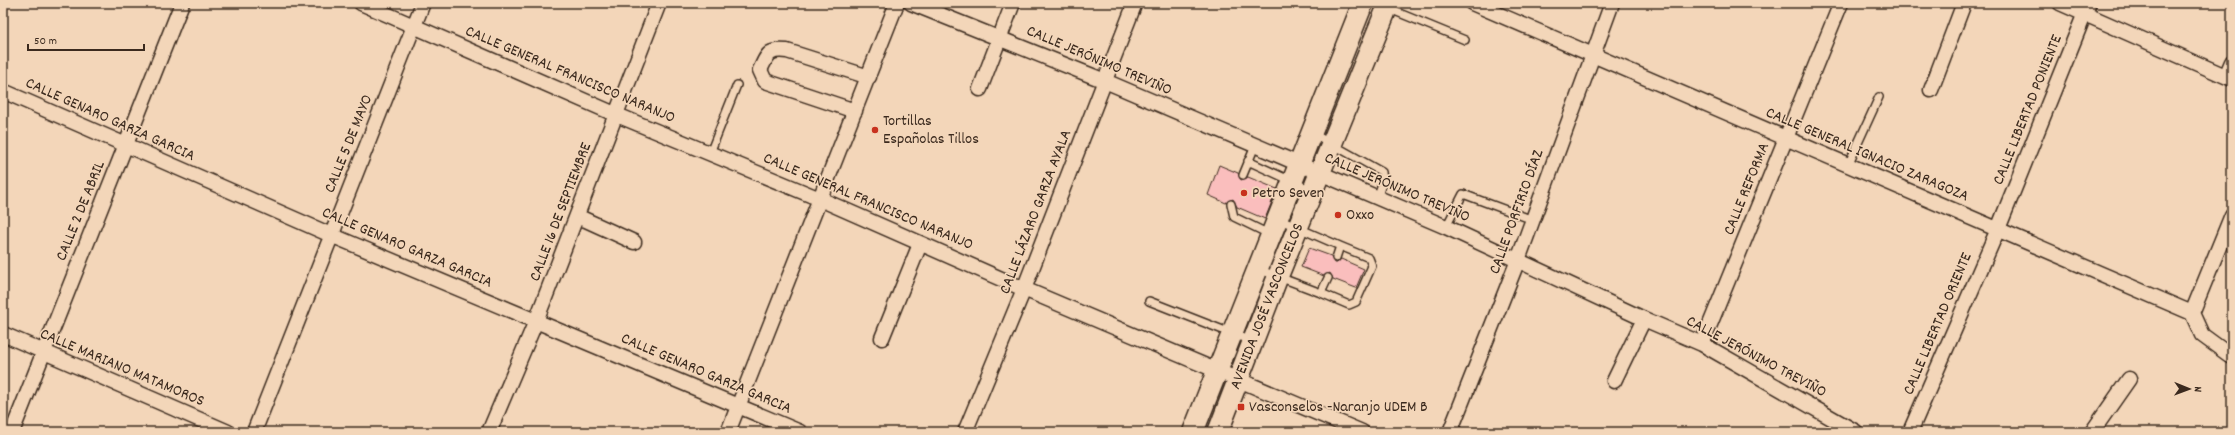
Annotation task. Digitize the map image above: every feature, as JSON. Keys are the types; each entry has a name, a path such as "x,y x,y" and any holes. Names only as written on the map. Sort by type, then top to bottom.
{"main road":[{"name":"AVENIDA JOSÉ VASCONCELOS","path":"1218,432 1278,276 1283,234 1296,174 1364,3"},
{"name":"AVENIDA JOSÉ VASCONCELOS","path":"1193,432 1258,269 1317,183 1333,144 1384,5"}],"street":[{"name":"CALLE 2 DE ABRIL","path":"12,432 182,3"},
{"name":"CALLE GENERAL FRANCISCO NARANJO","path":"360,3 617,115 820,199 1024,289 1362,432"},
{"name":"CALLE 5 DE MAYO","path":"254,432 424,3"},
{"name":"CALLE 16 DE SEPTIEMBRE","path":"490,432 536,321 617,115 659,3"},
{"path":"728,432 897,3"},
{"name":"CALLE JERÓNIMO TREVIÑO","path":"911,3 1104,81 1255,146 1296,174 1317,183 1376,199 1446,227 1644,319 1702,344 1856,432"},
{"path":"980,89 998,38 1013,3"},
{"name":"CALLE LÁZARO GARZA AYALA","path":"965,432 1024,289 1135,3"},
{"name":"CALLE GENERAL IGNACIO ZARAGOZA","path":"1472,3 2192,313"},
{"name":"CALLE PORFIRIO DÍAZ","path":"1450,432 1518,260 1612,3"},
{"name":"CALLE REFORMA","path":"1702,344 1841,3"},
{"path":"1931,90 1964,3"},
{"path":"2060,3 2087,8 2229,78 2232,62"},
{"name":"CALLE LIBERTAD PONIENTE","path":"1998,230 2087,8"},
{"path":"855,111 766,81 760,70 768,53 775,50 787,51 868,78"},
{"name":"CALLE GENARO GARZA GARCIA","path":"3,91 125,146 331,235 738,404 800,432"},
{"path":"2232,215 2192,313 2202,335 2232,357"},
{"path":"577,216 634,242"},
{"name":"CALLE LIBERTAD ORIENTE","path":"1910,432 1998,230"},
{"path":"882,338 920,244"},
{"path":"1614,381 1644,319"},
{"name":"CALLE MARIANO MATAMOROS","path":"3,334 228,432"},
{"path":"2092,432 2129,379"}],"lane":[{"path":"1384,5 1465,40"},
{"path":"710,153 737,85"},
{"path":"1848,165 1879,98"},
{"path":"1312,133 1382,172 1383,181 1376,199"},
{"path":"1243,175 1255,146"},
{"path":"1248,161 1296,174"},
{"path":"1446,227 1463,194 1533,220"},
{"path":"1231,204 1234,217 1283,234 1340,246 1369,258 1372,266 1356,302 1353,305 1348,305 1258,269"},
{"path":"1336,258 1340,246"},
{"path":"1321,293 1328,278"},
{"path":"1149,301 1253,342"}],"building":[{"name":"Petro Seven","path":"1219,165 1238,173 1241,180 1248,177 1277,189 1265,219 1237,207 1233,199 1226,203 1208,195"},
{"name":"Oxxo","path":"1309,248 1331,256 1334,263 1337,263 1341,259 1364,269 1356,288 1333,279 1330,273 1324,276 1301,267"}],"place":[{"name":"Tortillas Españolas Tillos","path":"875,130"},
{"name":"Petro Seven","path":"1244,193"},
{"name":"Oxxo","path":"1338,215"},
{"name":"Vasconselos -Naranjo UDEM B","path":"1241,407"}]}
